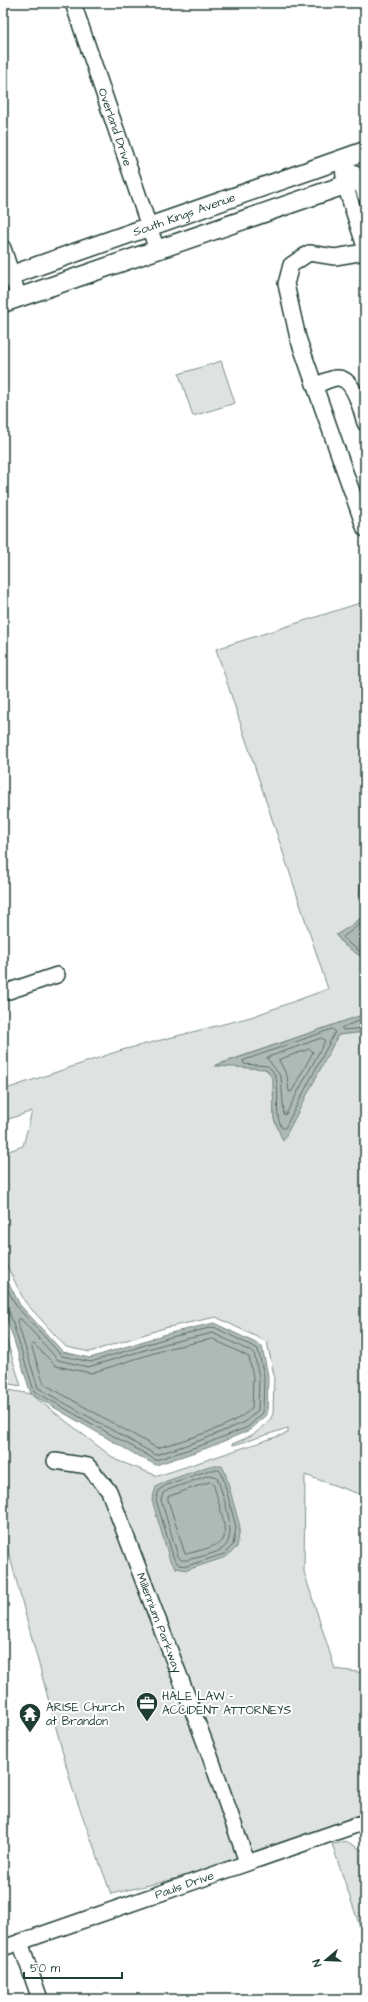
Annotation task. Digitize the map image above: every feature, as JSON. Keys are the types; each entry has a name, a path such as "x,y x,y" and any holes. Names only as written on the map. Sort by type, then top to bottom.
{"main road":[{"name":"South Kings Avenue","path":"7,276 150,228 365,151"},
{"name":"South Kings Avenue","path":"11,300 157,250 359,185"}],"street":[{"name":"Overland Drive","path":"73,3 157,250"},
{"path":"342,159 359,185 365,247"},
{"path":"3,248 11,300"},
{"path":"365,252 334,257 309,253 291,265 286,284 298,338 365,530"},
{"path":"315,386 336,378 344,379 353,388 365,423"},
{"path":"3,993 57,975"},
{"name":"Millennium Parkway","path":"55,1461 88,1466 109,1491 210,1756 247,1862"},
{"name":"Pauls Drive","path":"3,1948 365,1822"},
{"path":"20,1942 40,1999"}],"shaded area":[{"path":"221,361 235,403 193,416 179,374"},
{"path":"363,602 365,605 365,875 360,885 359,900 365,908 365,915 336,935 344,945 365,959 365,1014 216,1065 266,1069 273,1079 274,1119 283,1140 338,1035 365,1032 365,1496 305,1475 304,1572 335,1669 365,1673 365,1816 247,1862 111,1894 72,1787 3,1531 3,1389 31,1394 116,1460 158,1476 288,1433 288,1428 234,1445 232,1444 256,1433 270,1420 273,1414 274,1375 267,1342 216,1317 164,1328 90,1352 66,1347 25,1302 3,1258 3,1153 23,1146 32,1111 3,1121 3,1090 122,1050 251,1017 328,989 216,649"},
{"path":"3,1328 21,1386 3,1383"},
{"path":"348,1842 365,1852 365,1942 332,1844"}],"water":[{"path":"365,875 365,908 359,900 360,885"},
{"path":"365,915 365,959 344,945 336,935"},
{"path":"365,1014 365,1032 338,1035 283,1141 274,1119 273,1079 266,1069 215,1066"},
{"path":"3,1272 20,1305 63,1352 90,1358 166,1334 214,1323 262,1346 268,1376 267,1415 250,1430 207,1448 156,1465 138,1456 31,1394 3,1306"},
{"path":"209,1466 222,1466 225,1472 240,1527 237,1547 226,1557 187,1570 176,1568 170,1561 152,1500 156,1487 164,1482"}],"place":[{"name":"HALE LAW - ACCIDENT ATTORNEYS","path":"147,1722"},
{"name":"ARISE Church at Brandon","path":"30,1734"}]}
